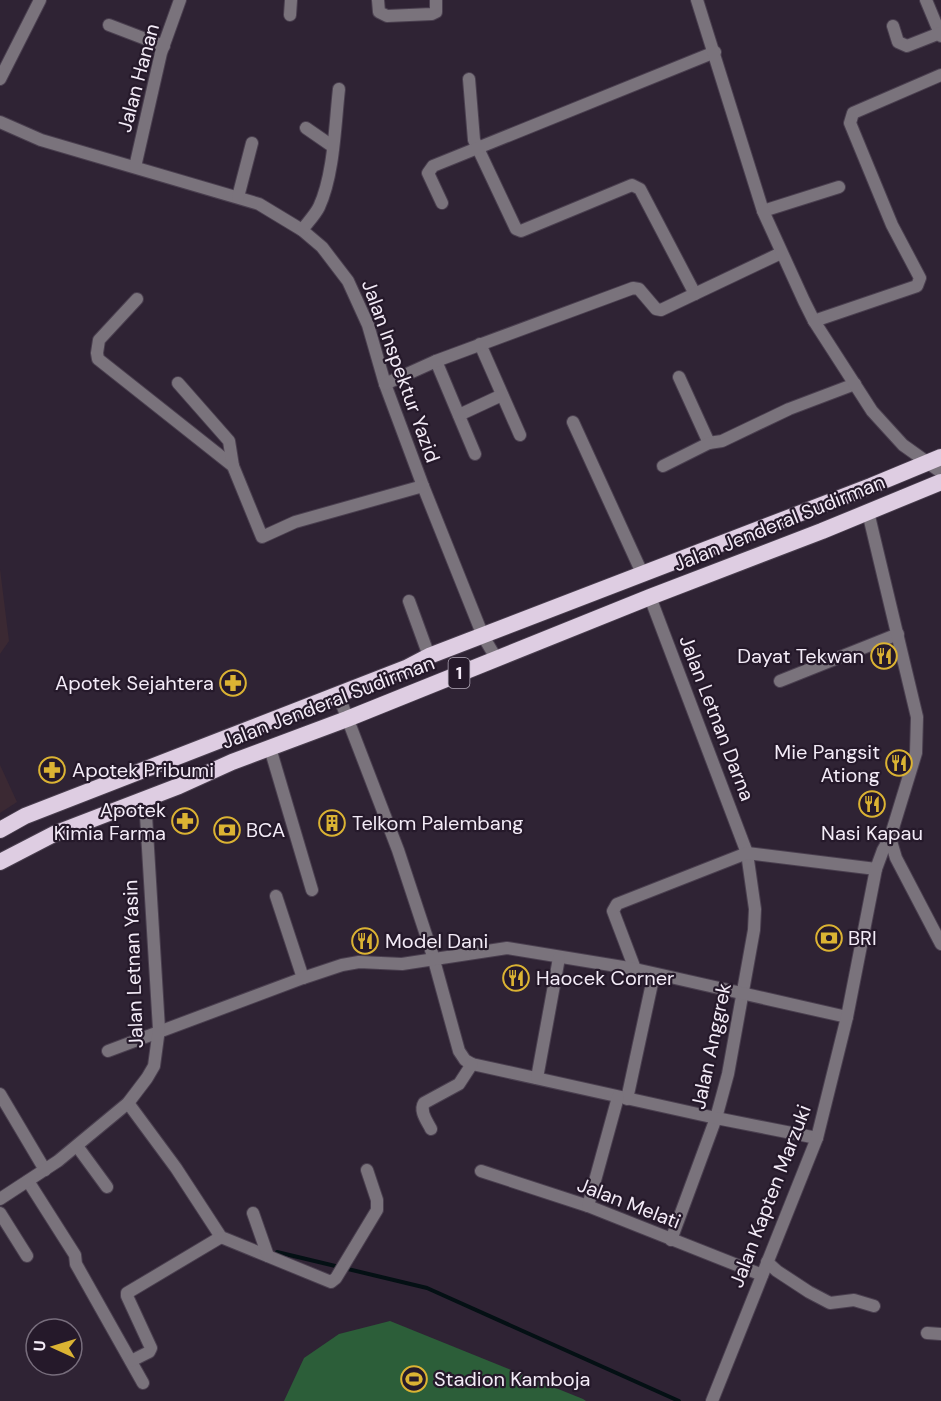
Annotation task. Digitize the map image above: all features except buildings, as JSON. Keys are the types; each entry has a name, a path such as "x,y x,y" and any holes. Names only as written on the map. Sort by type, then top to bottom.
{"highway":[{"name":"Jalan Jenderal Sudirman","path":"0,830 25,816 406,668 429,656 871,486 936,464"},
{"name":"Jalan Jenderal Sudirman","path":"0,862 54,834 232,762 347,719 941,482"},
{"path":"642,573 650,597"},
{"path":"223,740 232,762"}],"street":[{"path":"0,79 40,0"},
{"name":"Jalan Hanan","path":"135,167 164,46 180,0"},
{"path":"290,15 291,0"},
{"path":"378,0 379,12 387,16 432,14 436,12 436,0"},
{"path":"697,0 763,211 814,321 872,411 903,445 936,464"},
{"path":"893,26 898,42 908,46 940,34 926,0"},
{"path":"109,25 164,46"},
{"path":"442,203 428,173 433,166 715,52"},
{"path":"814,321 917,286 920,278 892,225 850,123 853,113 941,75"},
{"path":"469,79 472,134 518,231 632,185 636,186 640,189 695,294"},
{"path":"302,230 318,210 324,196 339,89"},
{"name":"Jalan Inspektur Yazid","path":"0,122 41,140 238,197 267,208 302,230 322,247 348,282 373,339 385,384 423,486 479,621 483,636 496,658"},
{"path":"306,128 332,146"},
{"path":"238,197 252,142"},
{"path":"763,211 839,187"},
{"path":"385,384 436,361 633,288 639,289 656,309 661,310 781,253"},
{"path":"137,299 99,340 98,359 233,466"},
{"path":"480,344 520,435"},
{"path":"436,361 475,454"},
{"path":"679,377 709,443"},
{"path":"178,383 229,441 233,466 262,537 295,522 423,486"},
{"path":"663,466 709,443 722,441 789,409 855,384"},
{"path":"459,415 502,395"},
{"path":"573,422 642,573"},
{"name":"Jalan Kapten Marzuki","path":"712,1401 817,1138 847,1017 876,869 890,838 916,753 917,731 912,694 868,512"},
{"name":"Jalan Letnan Darna","path":"650,597 747,853"},
{"path":"409,602 429,656"},
{"path":"780,681 898,634"},
{"path":"338,694 398,850 459,1052 465,1060 472,1064 623,1098 817,1138"},
{"path":"270,748 312,890"},
{"name":"Jalan Letnan Yasin","path":"0,1199 77,1146 128,1103 151,1073 158,1032 145,799"},
{"path":"890,838 896,858 941,944"},
{"path":"635,969 613,911 617,904 747,853 876,869"},
{"name":"Jalan Anggrek","path":"671,1240 716,1118 728,1074 755,919 747,853"},
{"path":"276,896 303,978"},
{"path":"108,1051 303,978 352,963 402,964 507,948 635,969 847,1017"},
{"path":"537,1078 559,958"},
{"path":"588,1206 623,1098 654,974"},
{"path":"431,1129 422,1111 422,1106 459,1084 472,1064"},
{"path":"0,1094 45,1170"},
{"path":"128,1103 176,1168 221,1237 331,1282 336,1278 377,1210 377,1200 367,1170"},
{"path":"77,1146 107,1187"},
{"name":"Jalan Melati","path":"481,1171 588,1206 762,1275"},
{"path":"28,1181 75,1255 76,1264 143,1383"},
{"path":"0,1213 27,1256"},
{"path":"253,1213 268,1256"},
{"path":"131,1361 151,1348 127,1296 128,1292 221,1237"},
{"path":"767,1262 792,1281 830,1303 854,1300 874,1306"},
{"path":"927,1333 941,1335"}],"shaded area":[{"path":"0,569 9,641 0,654"},
{"path":"0,765 17,802 0,813"}],"green space":[{"name":"Stadion Kamboja","path":"390,1321 586,1401 284,1401 304,1358 339,1334"}],"waterway":[{"path":"277,1252 427,1288 679,1401"}],"place":[{"name":"Dayat Tekwan","path":"884,656"},
{"name":"Apotek Sejahtera","path":"233,683"},
{"name":"Mie Pangsit Ationg","path":"899,763"},
{"name":"Apotek Pribumi","path":"52,770"},
{"name":"Nasi Kapau","path":"872,804"},
{"name":"Apotek Kimia Farma","path":"185,821"},
{"name":"Telkom Palembang","path":"332,823"},
{"name":"BCA","path":"227,830"},
{"name":"BRI","path":"829,938"},
{"name":"Model Dani","path":"365,941"},
{"name":"Haocek Corner","path":"516,978"},
{"name":"Stadion Kamboja","path":"414,1379"}]}
